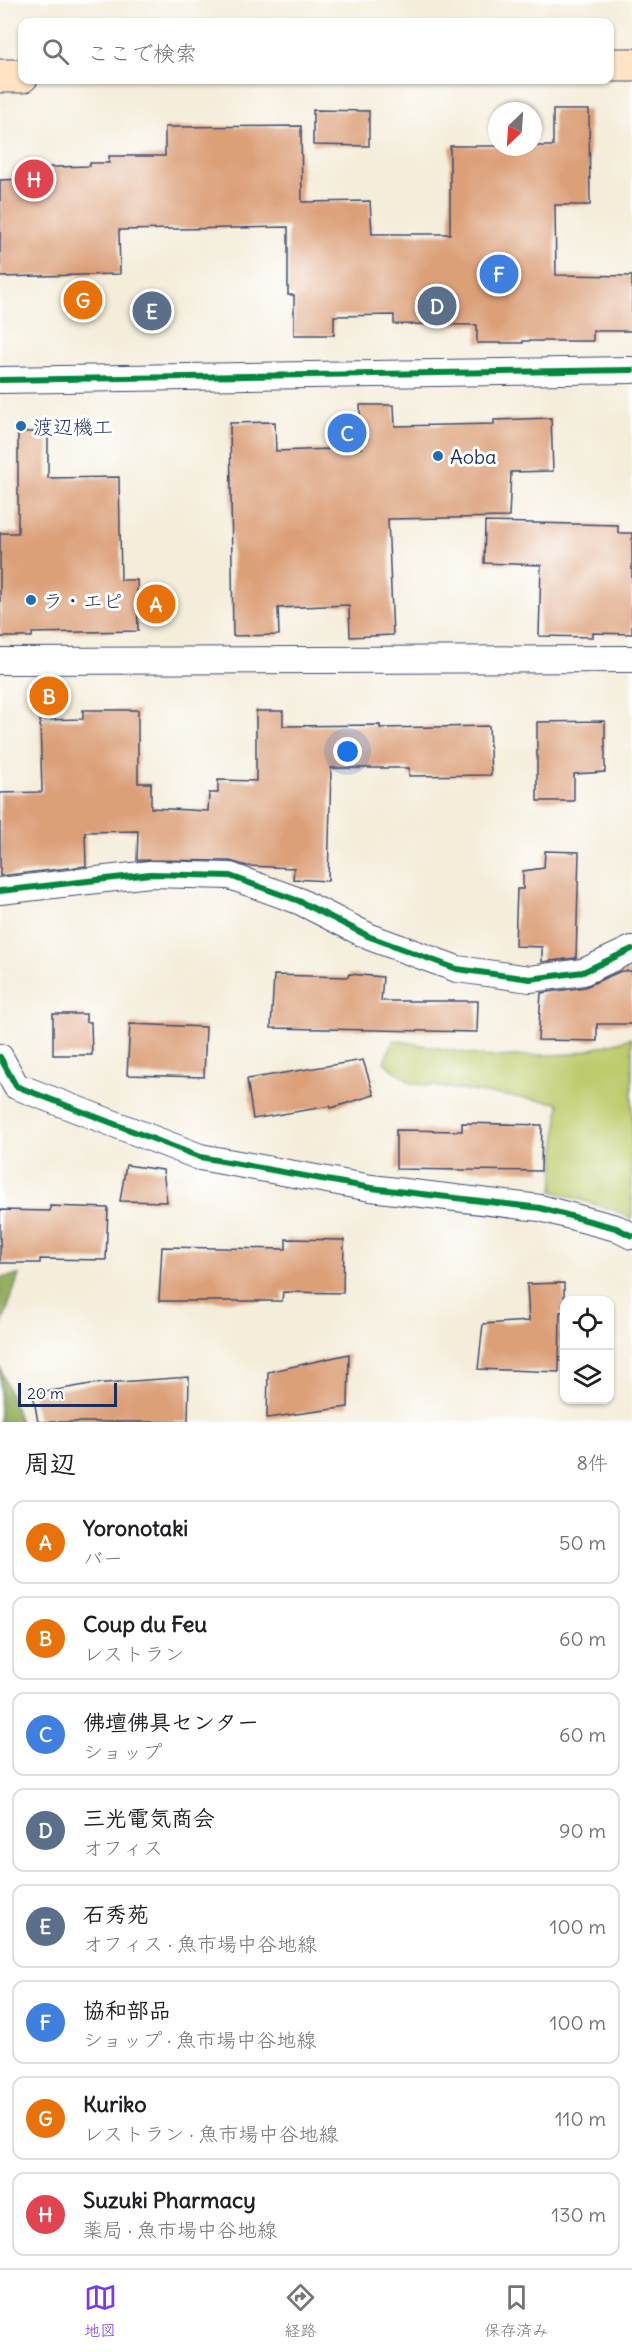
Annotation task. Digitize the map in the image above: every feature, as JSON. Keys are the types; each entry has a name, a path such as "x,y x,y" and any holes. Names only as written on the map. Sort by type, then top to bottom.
{"street":[{"path":"614,65 632,65"},
{"path":"0,76 18,76"},
{"path":"0,380 632,370"},
{"path":"0,661 632,659"},
{"path":"0,891 150,874 230,876 299,901 370,937 457,969 530,980 583,972 632,949"},
{"path":"0,1057 16,1086 200,1157 371,1188 540,1208 616,1228 632,1236"}],"green space":[{"path":"632,1038 632,1219 616,1211 553,1191 559,1103 411,1083 384,1062 394,1040 488,1057 574,1054"},
{"path":"19,1275 0,1330 0,1278"},
{"path":"0,1367 20,1422 0,1422"}],"building":[{"path":"313,110 369,111 369,146 313,145"},
{"path":"553,110 589,110 590,205 555,205 556,275 632,276 632,331 593,331 593,341 477,343 477,325 394,324 394,315 334,316 334,335 294,335 294,295 288,295 288,227 119,230 120,274 0,277 0,180 24,179 23,168 90,166 90,163 109,163 109,156 165,156 165,127 301,126 302,202 370,201 372,234 450,234 450,146 488,146 488,156 542,156 542,146 553,146"},
{"path":"360,405 394,405 395,426 494,424 494,420 551,418 553,471 511,472 509,517 388,519 393,635 350,637 349,605 278,608 279,635 233,636 230,423 275,422 276,451 361,448"},
{"path":"18,432 48,432 48,478 119,477 121,580 137,580 138,631 32,633 32,637 0,637 0,533 18,533"},
{"path":"485,522 618,525 618,533 632,533 632,634 593,633 593,637 539,636 541,565 484,563"},
{"path":"83,710 138,710 138,783 151,783 151,808 208,811 209,793 218,793 218,780 256,781 256,711 283,711 283,726 380,725 380,728 489,726 491,775 409,776 409,768 331,768 328,881 293,879 294,868 247,866 230,861 137,860 138,831 85,832 86,866 0,876 0,793 42,792 40,720 83,719"},
{"path":"605,721 605,772 574,774 574,801 537,801 537,722"},
{"path":"545,851 579,852 576,958 542,962 542,947 515,946 517,889 523,889 523,871 544,868"},
{"path":"621,971 632,971 632,1024 597,1024 597,1041 538,1040 541,993 585,987"},
{"path":"349,974 383,977 381,1001 478,1001 477,1032 271,1028 274,975 348,977"},
{"path":"53,1014 86,1014 86,1022 91,1022 92,1055 53,1055"},
{"path":"130,1024 206,1027 204,1077 127,1075"},
{"path":"363,1060 374,1095 331,1108 330,1106 253,1119 247,1079"},
{"path":"462,1123 542,1125 541,1171 396,1169 396,1130 462,1131"},
{"path":"126,1165 163,1170 167,1202 120,1201"},
{"path":"50,1206 108,1208 106,1260 40,1259 40,1263 0,1263 0,1210 50,1211"},
{"path":"286,1239 344,1240 343,1293 283,1292 282,1301 159,1301 162,1247 286,1249"},
{"path":"564,1283 564,1296 560,1296 559,1372 478,1369 483,1324 529,1321 527,1284"},
{"path":"349,1354 348,1407 267,1418 268,1372"},
{"path":"189,1377 188,1422 38,1422 33,1394 91,1384"}],"cycle path":[{"path":"0,380 632,370"},
{"path":"0,891 150,874 230,876 299,901 370,937 457,969 530,979 583,972 632,949"},
{"path":"0,1057 16,1086 200,1157 371,1188 540,1208 616,1228 632,1236"}],"place":[{"name":"Suzuki Pharmacy","path":"34,179"},
{"name":"協和部品","path":"499,274"},
{"name":"Kuriko","path":"83,300"},
{"name":"三光電気商会","path":"437,306"},
{"name":"石秀苑","path":"152,311"},
{"name":"渡辺機工","path":"21,426"},
{"name":"佛壇佛具センター","path":"347,433"},
{"name":"Aoba","path":"438,456"},
{"name":"ラ・エピ","path":"31,600"},
{"name":"Yoronotaki","path":"156,604"},
{"name":"Coup du Feu","path":"49,696"}]}
